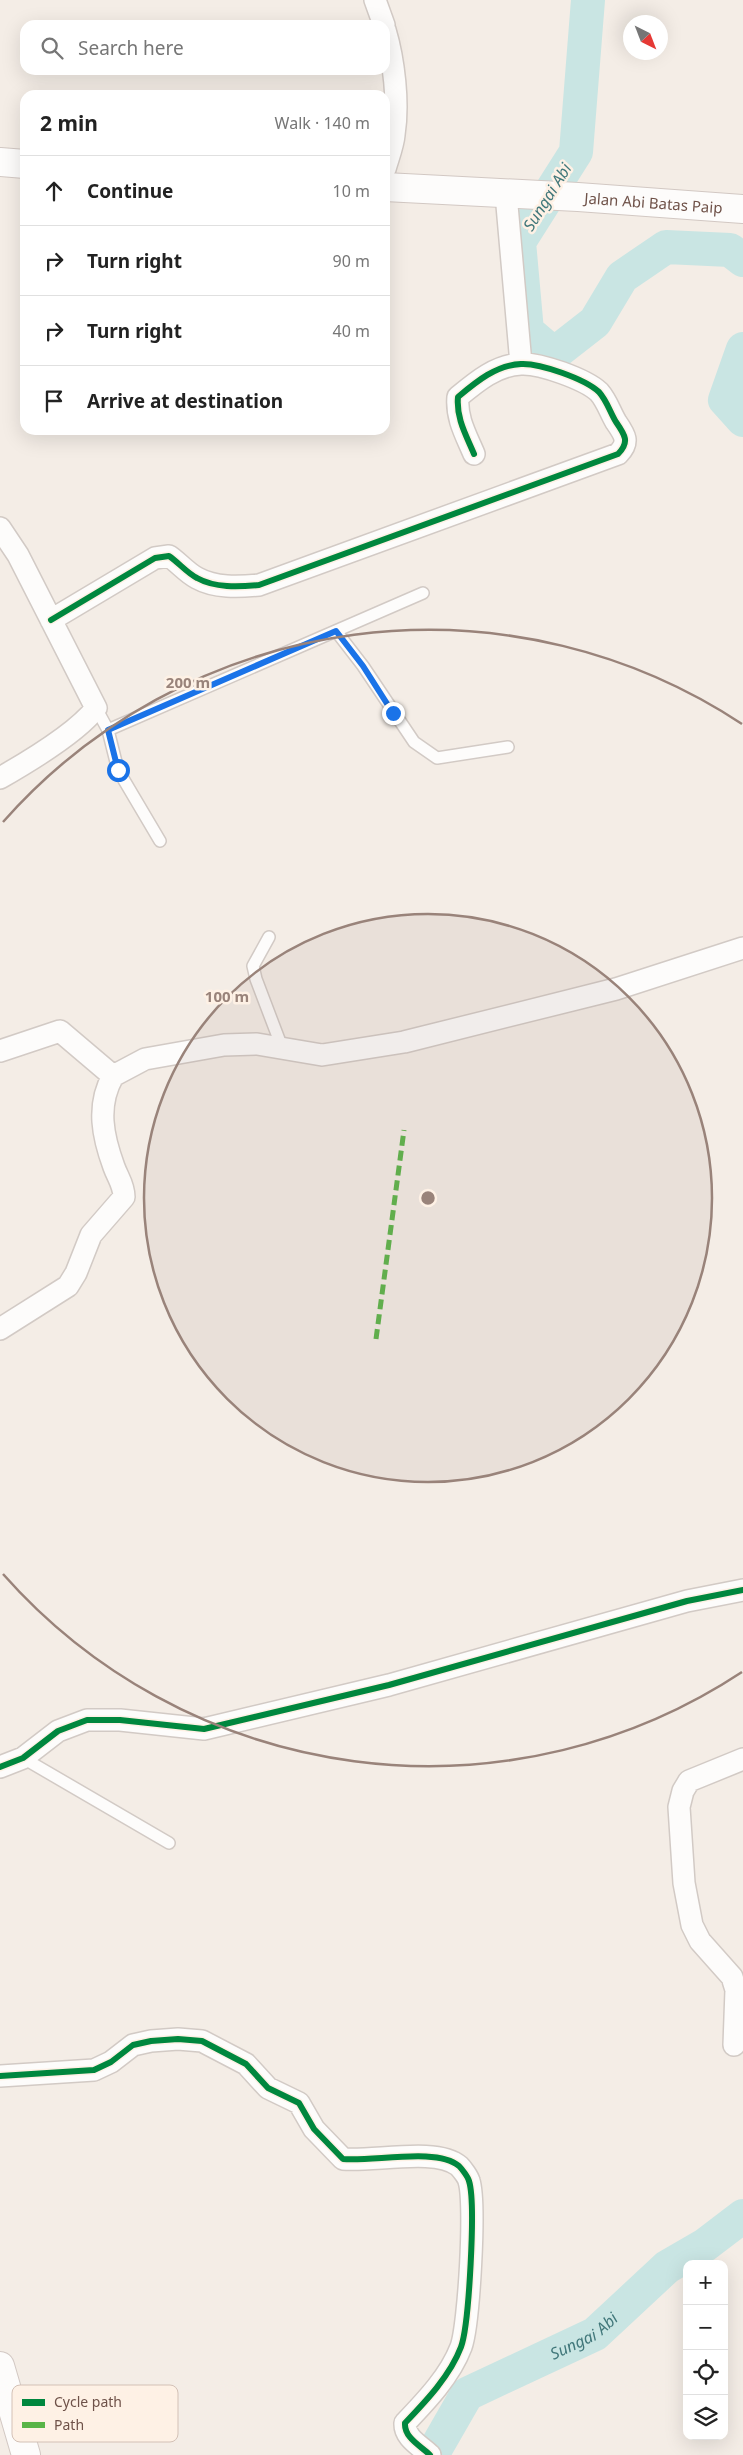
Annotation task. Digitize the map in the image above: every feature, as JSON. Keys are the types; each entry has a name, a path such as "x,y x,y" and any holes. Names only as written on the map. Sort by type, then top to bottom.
{"main road":[{"path":"0,162 20,164"},
{"name":"Jalan Abi Batas Paip","path":"390,187 743,209"},
{"path":"0,2366 6,2408 12,2422"},
{"path":"20,2442 26,2455"}],"street":[{"path":"375,0 382,20"},
{"path":"390,46 395,100 394,134 390,150"},
{"path":"514,194 521,364"},
{"path":"51,620 155,558 169,556 196,578 218,585 237,587 258,585 618,454 625,447 626,437 598,392 546,366 521,364 501,368 478,380 458,397 457,408 460,423 474,454"},
{"path":"0,528 18,555 96,708 78,726 23,765 0,778"},
{"path":"0,1329 68,1286 76,1273 91,1235 124,1197 124,1188 114,1167 105,1136 101,1111 105,1091 113,1076 145,1059 224,1044 257,1044 283,1050 322,1054 358,1051 438,1035 616,989 743,948"},
{"path":"0,1051 60,1031 113,1076"},
{"path":"0,1767 23,1758 58,1731 87,1720 120,1720 204,1729 216,1727 285,1708 398,1682 687,1601 743,1590"},
{"path":"734,2045 736,1990 732,1977 700,1941 692,1925 684,1883 678,1806 689,1781 743,1759"},
{"path":"0,2076 94,2070 111,2062 133,2045 151,2041 178,2039 202,2041 246,2064 268,2088 300,2104 314,2129 344,2159 362,2161 430,2155 458,2165 469,2180 472,2202 468,2293 462,2346 430,2396 405,2423 409,2437 423,2448"}],"lane":[{"path":"108,730 423,593"},
{"path":"336,631 363,666 414,742 437,758 508,747"},
{"path":"96,708 108,730 118,770 160,841"},
{"path":"269,937 253,966 256,979 283,1050"},
{"path":"23,1758 169,1843"}],"waterway":[{"name":"Sungai Abi","path":"588,0 576,152 519,242 527,331 554,354 595,322 622,277 666,247 730,250 743,260"},
{"name":"Sungai Abi","path":"743,349 725,400 743,420"},
{"name":"Sungai Abi","path":"432,2455 467,2394 595,2334 667,2267 705,2245 743,2216"}],"marked path":[{"path":"376,1339 404,1130"}],"cycle path":[{"path":"51,620 155,558 169,556 193,576 211,584 259,585 618,454 624,446 625,438 604,399 592,387 573,377 550,369 521,364 503,367 495,371 479,380 458,397 460,419 474,454"},
{"path":"0,1767 23,1758 58,1731 87,1720 120,1720 204,1729 389,1685 687,1601 743,1590"},
{"path":"0,2076 94,2070 111,2062 133,2045 151,2041 178,2039 202,2041 246,2064 268,2088 299,2103 314,2129 343,2159 421,2156 449,2160 459,2166 469,2181 472,2213 469,2291 464,2334 461,2347 451,2368 429,2397 405,2423 405,2428 410,2437 430,2455"}],"route":[{"path":"118,770 108,730 336,631 363,666 393,713"}]}
